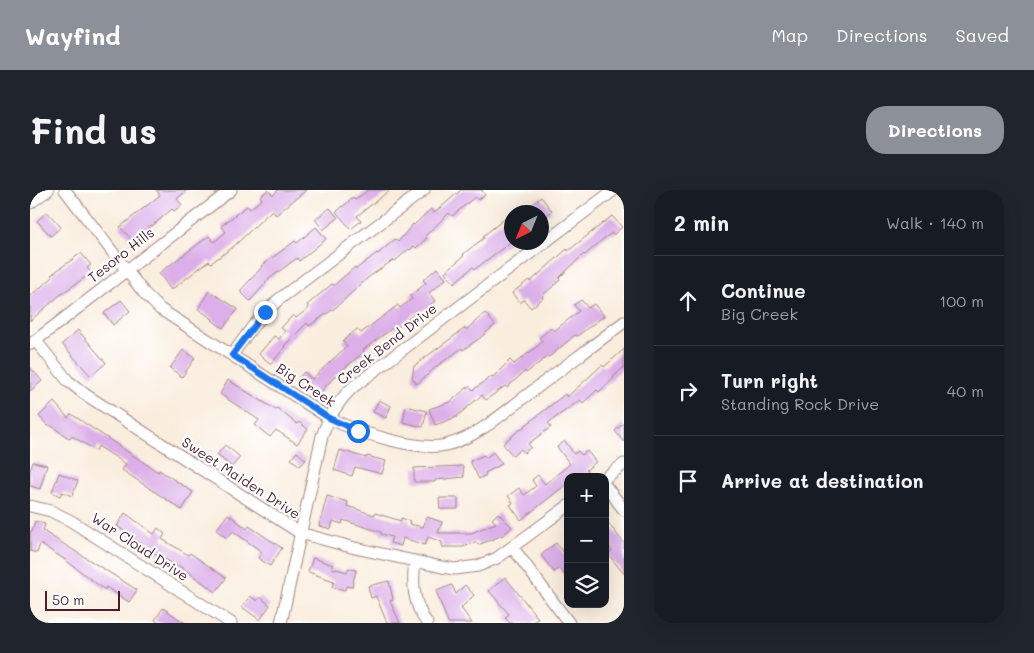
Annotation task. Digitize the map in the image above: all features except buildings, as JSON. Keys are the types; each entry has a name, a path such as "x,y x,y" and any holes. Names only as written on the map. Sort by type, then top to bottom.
{"street":[{"path":"30,203 48,190"},
{"name":"Big Creek","path":"65,190 147,298 160,310 329,418 344,426 373,435 417,445 445,445 469,436 488,425 624,322"},
{"name":"Tesoro Hills","path":"33,343 231,190"},
{"path":"232,355 253,326 278,300 424,190"},
{"name":"Creek Bend Drive","path":"281,623 322,436 329,418 339,401 353,387 614,190"},
{"name":"Sweet Maiden Drive","path":"33,343 68,381 86,395 300,533 442,567 466,568 487,563 513,548 564,509"},
{"path":"609,475 624,464"},
{"path":"609,490 624,510"},
{"name":"War Cloud Drive","path":"30,506 51,511 71,521 230,623"},
{"path":"513,548 569,623"},
{"path":"415,561 413,589 418,607 427,623"}],"route":[{"path":"265,312 232,355 329,418 358,431"}]}
